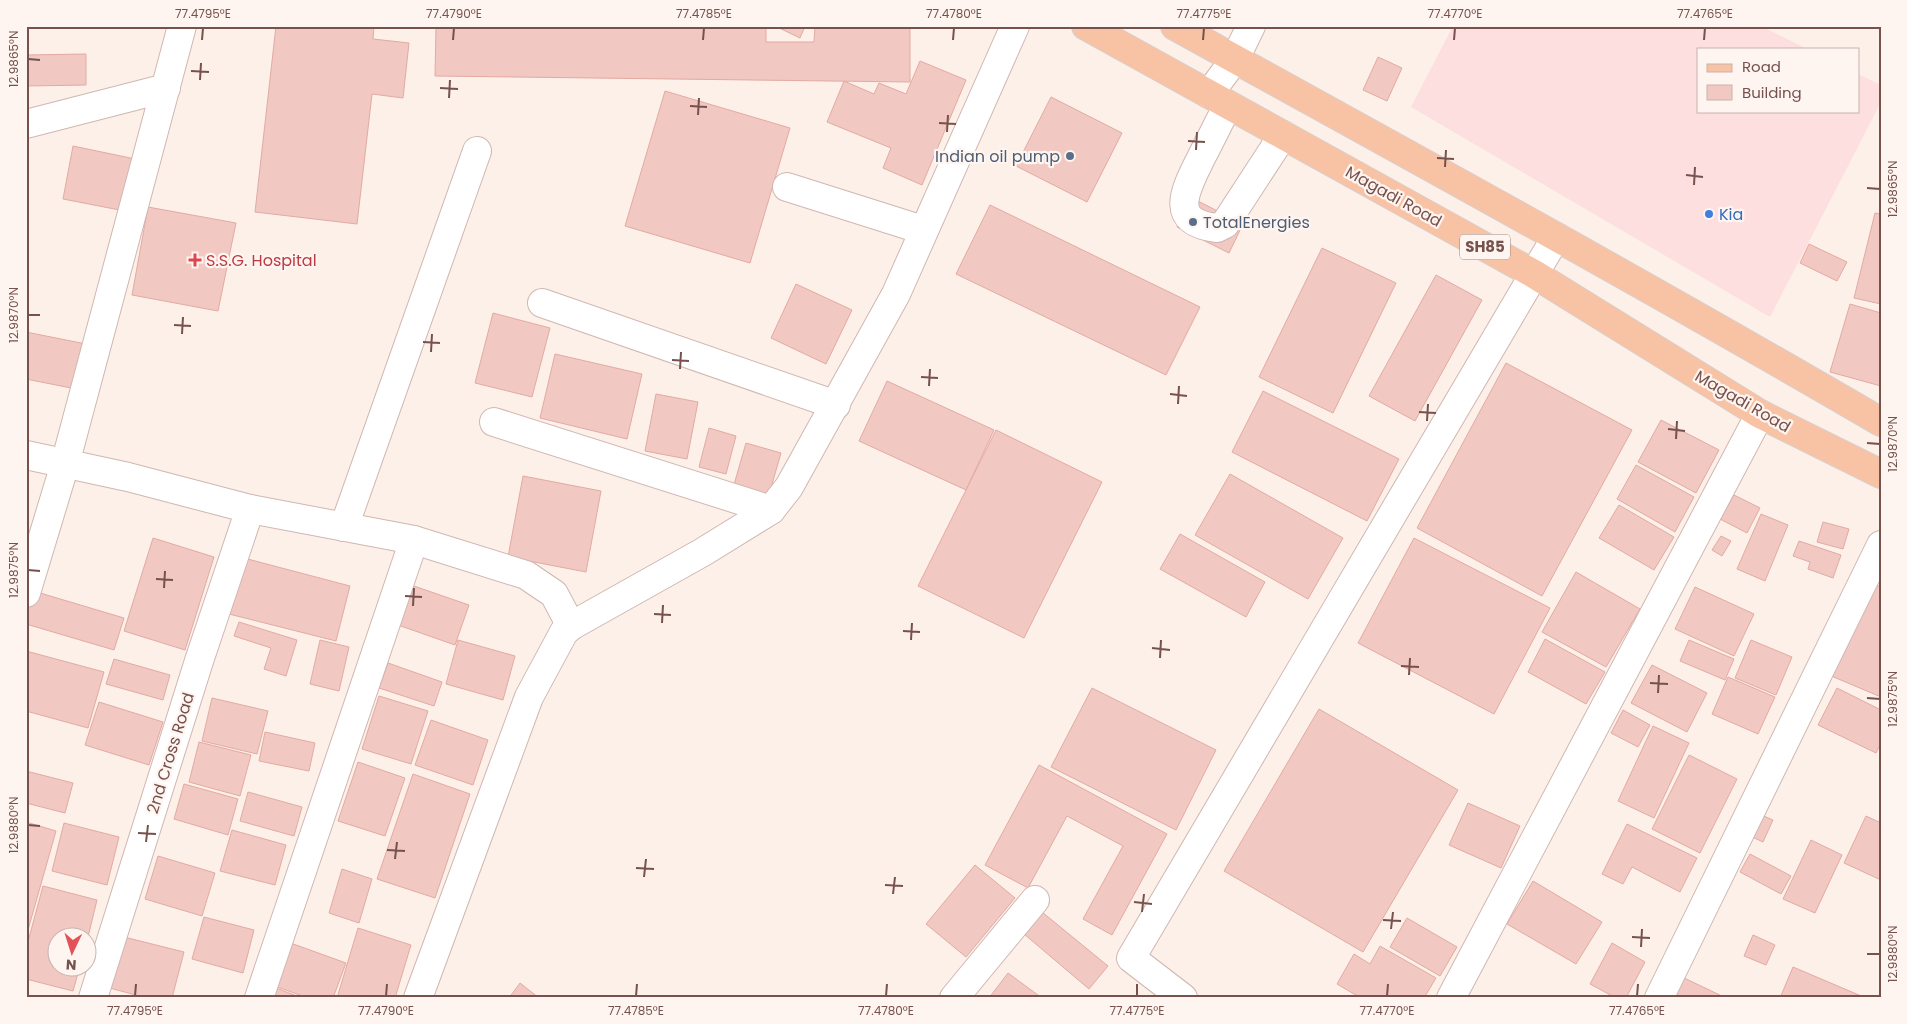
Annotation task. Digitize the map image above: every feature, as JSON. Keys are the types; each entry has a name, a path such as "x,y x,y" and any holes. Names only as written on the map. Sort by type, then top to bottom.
{"main road":[{"name":"Magadi Road","path":"1086,26 1534,274 1760,414 1881,474"},
{"name":"SH85","path":"1175,26 1556,237 1881,422"}],"street":[{"path":"26,593 65,464 182,26"},
{"path":"420,997 529,697 564,632 571,626 703,552 771,510 795,479 896,294 1015,26"},
{"path":"1251,26 1218,99 1186,188 1184,205 1187,214 1196,223 1217,228 1225,224 1283,135"},
{"path":"26,124 166,88"},
{"path":"344,526 477,151"},
{"path":"787,186 923,230"},
{"path":"1183,998 1131,958 1556,237"},
{"path":"542,303 836,405"},
{"path":"1452,998 1760,414"},
{"path":"494,422 771,510"},
{"path":"26,455 128,477 250,509 414,540 526,574 554,594 571,626"},
{"name":"2nd Cross Road","path":"93,998 205,644 250,509"},
{"path":"259,998 414,540"},
{"path":"1659,998 1881,545"},
{"path":"954,998 1035,900"}],"shaded area":[{"name":"Kia","path":"1453,26 1761,26 1805,48 1697,48 1697,112 1860,112 1860,75 1881,85 1881,102 1770,317 1411,107"}],"building":[{"path":"276,26 374,26 373,39 409,43 403,98 372,94 357,224 255,212"},
{"path":"436,26 766,26 766,42 814,42 815,26 910,27 910,82 435,76"},
{"path":"775,26 805,26 800,38"},
{"path":"86,54 86,85 26,86 26,55"},
{"path":"1378,57 1402,68 1387,101 1363,90"},
{"path":"920,61 966,80 922,185 883,168 891,148 827,122 844,81 874,94 879,83 906,94"},
{"path":"665,91 790,128 750,263 625,226"},
{"path":"1051,97 1122,133 1087,202 1016,166"},
{"path":"73,146 140,160 130,212 63,199"},
{"path":"1192,198 1243,224 1229,253 1177,227"},
{"path":"990,205 1200,307 1166,375 956,274"},
{"path":"148,207 236,223 218,311 132,295"},
{"path":"1875,213 1881,214 1881,304 1854,298"},
{"path":"1809,244 1847,262 1837,281 1800,263"},
{"path":"1322,248 1396,283 1333,413 1259,377"},
{"path":"1436,275 1482,300 1415,421 1369,396"},
{"path":"796,284 852,310 826,364 771,338"},
{"path":"1850,304 1881,313 1881,386 1830,372"},
{"path":"493,313 550,328 532,397 475,383"},
{"path":"26,332 86,344 76,389 26,379"},
{"path":"555,354 642,374 627,439 540,418"},
{"path":"1506,363 1632,430 1542,596 1417,528"},
{"path":"887,381 994,430 966,490 859,441"},
{"path":"1263,391 1399,459 1367,521 1232,452"},
{"path":"656,394 698,402 687,459 645,451"},
{"path":"1661,420 1719,450 1696,493 1638,462"},
{"path":"709,428 736,436 726,474 699,467"},
{"path":"996,430 1102,482 1024,638 918,586"},
{"path":"746,443 781,453 766,505 731,495"},
{"path":"1636,465 1694,497 1675,532 1617,499"},
{"path":"1230,474 1343,538 1308,599 1195,535"},
{"path":"523,476 601,491 586,572 508,557"},
{"path":"1734,495 1760,508 1747,533 1720,519"},
{"path":"1619,505 1674,537 1654,570 1599,538"},
{"path":"1761,514 1788,525 1765,581 1737,569"},
{"path":"1823,522 1849,529 1843,549 1817,542"},
{"path":"1180,534 1265,582 1246,617 1160,569"},
{"path":"1721,536 1731,541 1722,556 1712,550"},
{"path":"153,538 214,557 185,650 124,631"},
{"path":"1414,538 1550,608 1494,714 1358,643"},
{"path":"1799,541 1841,555 1833,578 1808,569 1810,562 1793,556"},
{"path":"240,557 350,586 336,641 225,613"},
{"path":"1576,572 1640,609 1606,667 1542,632"},
{"path":"1869,582 1881,587 1881,697 1829,675"},
{"path":"411,585 469,605 455,645 398,625"},
{"path":"1695,587 1754,614 1734,656 1675,629"},
{"path":"30,590 124,618 114,650 26,624 26,603"},
{"path":"239,622 297,640 286,676 264,669 271,648 234,636"},
{"path":"1545,639 1605,672 1586,704 1528,672"},
{"path":"320,640 349,647 339,691 310,684"},
{"path":"458,640 515,656 503,700 446,684"},
{"path":"1689,640 1734,659 1725,680 1680,661"},
{"path":"1751,640 1792,657 1776,695 1735,678"},
{"path":"26,651 104,672 88,728 26,711"},
{"path":"114,659 170,675 163,700 106,684"},
{"path":"388,663 442,682 434,706 379,688"},
{"path":"1652,665 1707,693 1687,732 1631,703"},
{"path":"1728,677 1775,697 1758,734 1712,714"},
{"path":"1092,688 1216,750 1176,830 1051,767"},
{"path":"1837,688 1881,710 1881,743 1876,753 1818,725"},
{"path":"379,696 428,711 411,764 362,749"},
{"path":"212,698 268,711 257,754 202,741"},
{"path":"99,702 163,722 149,765 85,745"},
{"path":"1319,709 1458,790 1363,952 1224,871"},
{"path":"1623,710 1650,725 1638,747 1611,733"},
{"path":"431,720 488,740 473,785 415,765"},
{"path":"1653,726 1689,743 1654,818 1618,801"},
{"path":"265,732 315,743 309,771 259,761"},
{"path":"199,742 251,755 240,796 189,782"},
{"path":"1689,755 1737,779 1700,853 1652,829"},
{"path":"358,762 405,778 385,836 338,821"},
{"path":"1039,765 1167,834 1112,935 1083,919 1123,846 1067,816 1028,888 985,865"},
{"path":"26,771 73,783 65,813 26,803"},
{"path":"413,774 470,794 435,898 377,879"},
{"path":"184,784 238,799 228,835 174,819"},
{"path":"248,792 302,807 294,836 240,821"},
{"path":"1468,803 1520,826 1501,868 1449,845"},
{"path":"1759,814 1773,820 1763,842 1750,836"},
{"path":"1866,816 1881,823 1881,880 1844,863"},
{"path":"26,822 56,831 26,937"},
{"path":"64,823 119,837 107,885 52,871"},
{"path":"1627,824 1697,858 1680,892 1632,867 1623,884 1602,874"},
{"path":"232,830 286,845 275,885 220,871"},
{"path":"1811,840 1842,855 1815,913 1783,899"},
{"path":"1750,854 1791,876 1781,894 1740,872"},
{"path":"158,856 215,873 202,916 145,899"},
{"path":"975,865 1015,898 966,957 926,924"},
{"path":"342,869 372,879 359,923 329,913"},
{"path":"1533,881 1602,922 1576,964 1507,924"},
{"path":"43,886 97,900 91,926 48,926 48,976 77,976 73,991 26,979 26,949"},
{"path":"1042,912 1108,966 1089,989 1024,934"},
{"path":"204,917 254,930 243,973 192,959"},
{"path":"1407,918 1457,947 1440,976 1390,947"},
{"path":"358,928 411,945 395,998 337,998"},
{"path":"1753,935 1775,945 1766,965 1744,956"},
{"path":"120,936 184,952 172,998 147,998 106,987"},
{"path":"285,941 346,963 333,998 308,998 269,984"},
{"path":"1612,943 1645,962 1626,998 1616,998 1590,984"},
{"path":"1380,946 1436,978 1424,998 1361,998 1337,984 1354,954 1370,964"},
{"path":"1793,967 1866,998 1780,998"},
{"path":"1008,973 1042,998 989,998"},
{"path":"1680,976 1726,998 1670,998"},
{"path":"520,983 539,998 509,998"},
{"path":"276,988 302,998 272,998"}],"place":[{"name":"Indian oil pump","path":"1070,156"},
{"name":"Kia","path":"1709,214"},
{"name":"TotalEnergies","path":"1193,222"},
{"name":"S.S.G. Hospital","path":"195,260"}]}
